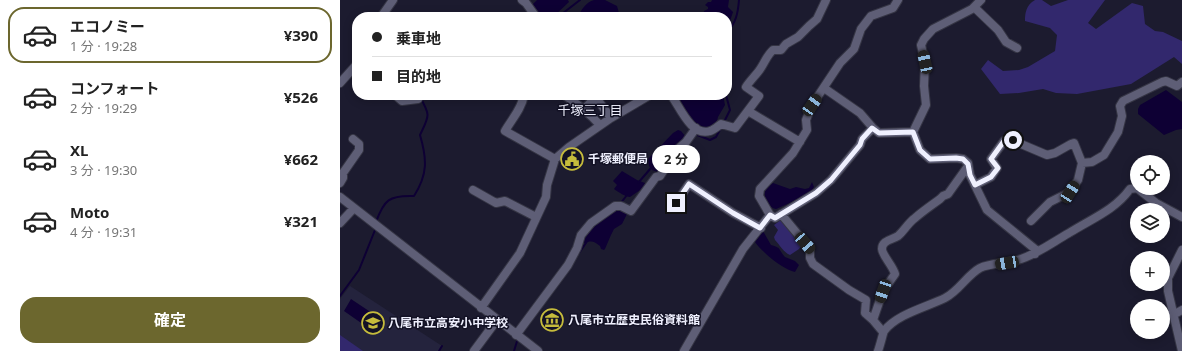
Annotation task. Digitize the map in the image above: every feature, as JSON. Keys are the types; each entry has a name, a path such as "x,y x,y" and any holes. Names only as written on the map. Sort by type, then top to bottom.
{"street":[{"path":"385,12 393,0"},
{"path":"522,0 532,12"},
{"path":"674,100 686,120 702,131 711,131 721,124 735,128 759,96 746,87 768,54 773,50 781,50 786,44 798,37 817,19 826,0"},
{"path":"872,128 831,180 816,193 775,218 770,215 759,196 760,189 793,153 800,142 807,130 806,120 812,105 840,63 854,49 861,29 871,16 893,8 898,0"},
{"path":"981,0 974,7 933,29 921,44 925,62 924,86 926,105 913,132 920,150 930,159 963,159 968,164 970,175 987,210 1035,249 1035,254"},
{"path":"974,7 998,30 1006,42 1017,48"},
{"path":"340,83 352,70"},
{"path":"1082,163 1092,162 1104,155 1118,132 1122,116 1120,106 1122,102 1162,82 1177,86 1182,82"},
{"path":"824,88 860,114 872,128 879,133 913,132"},
{"path":"523,100 520,109 516,112 505,131 555,159"},
{"path":"571,100 590,114 600,126"},
{"path":"584,109 592,100"},
{"path":"598,100 611,118"},
{"path":"481,308 520,252 546,197 547,185 555,159 569,147 611,118 642,100"},
{"path":"748,111 800,142"},
{"path":"518,336 578,248 581,235 590,225 615,206 621,206 631,211 656,177 660,176 678,149 686,142 696,128"},
{"path":"340,183 343,178 343,173 359,150 359,144 353,139"},
{"path":"975,185 991,177 998,168 991,159 1004,141 1010,139 1047,155 1074,144 1082,163 1078,180 1070,192 1050,202 1031,221"},
{"path":"873,320 883,291 895,274 893,268 882,252 884,244 886,241 896,237 915,218 943,196 948,194 968,166"},
{"path":"676,203 689,184 733,213 760,228"},
{"path":"878,351 882,342 883,332 889,325 912,312 947,297 981,267 1019,260 1035,254 1108,211 1124,198 1130,189"},
{"path":"473,190 496,203 505,201 536,217"},
{"path":"1146,195 1156,203 1182,217"},
{"path":"340,197 538,351"},
{"path":"340,223 354,208"},
{"path":"781,214 810,249 810,258 813,264 849,290 866,300 865,313 883,332"},
{"path":"684,351 744,249 770,215"},
{"path":"1182,250 1168,278 1168,291 1182,351"},
{"path":"1173,315 1182,310"},
{"path":"474,351 497,320"}],"shaded area":[{"path":"537,0 568,0 569,2 558,12 536,12 532,5"},
{"path":"594,0 605,0 617,6 619,12 581,12"},
{"path":"712,0 729,0 728,7 733,12 732,15 732,12 704,12 708,9 705,5 708,2 711,2"},
{"path":"1035,0 1042,0 1051,6 1068,0 1105,0 1088,23 1096,29 1132,3 1143,6 1145,24 1155,31 1163,32 1182,41 1182,64 1174,57 1131,84 1077,94 1056,93 1043,89 1019,93 1000,94 981,69 988,60 1003,71 1019,70 1028,67 1055,51 1057,35 1050,28 1025,21 1028,7"},
{"path":"1166,90 1182,102 1182,129 1164,135 1138,114 1138,109 1140,105"},
{"path":"724,100 725,105 717,121 711,127 706,128 695,123 679,101"},
{"path":"678,130 681,131 686,137 658,172 652,170 649,166 648,159 673,133"},
{"path":"622,171 645,183 646,186 630,197 618,192 614,189 617,185 613,181"},
{"path":"812,182 814,187 810,192 776,209 769,205 765,197 766,189 773,183 790,189 796,187 805,189 809,188"},
{"path":"619,210 627,214 622,224 614,229 604,250 594,242 590,241 583,243 588,233 596,225"},
{"path":"782,219 804,243 799,249 790,255 783,250 774,237 778,230 774,225"},
{"path":"763,231 771,245 778,248 785,257 795,261 799,265 795,272 784,268 773,260 755,242"},
{"name":"八尾市立高安小中学校","path":"350,286 442,346 439,351 340,351 340,299"},
{"path":"351,299 372,313 364,325 344,311"},
{"path":"340,335 363,351 340,351"}],"waterway":[{"path":"564,12 580,0"},
{"path":"732,26 736,18 739,0"},
{"path":"376,222 382,209 389,200 399,197 414,196 422,181 425,159 420,135 428,116 422,100"},
{"path":"724,122 730,110 727,100"},
{"path":"695,134 710,140 716,137 721,128"},
{"path":"638,183 651,168"},
{"path":"620,204 627,195"},
{"path":"340,296 359,270 375,230"},
{"path":"579,253 588,240"},
{"path":"514,351 518,338"},
{"path":"439,351 442,346"}],"place":[{"name":"千塚郵便局","path":"572,159"},
{"name":"八尾市立歴史民俗資料館","path":"552,320"},
{"name":"八尾市立高安小中学校","path":"373,323"}],"district":[{"name":"千塚三丁目","path":"590,110"}],"route":[{"path":"676,203 689,184 733,213 760,228 770,215 775,218 816,193 831,180 872,128 879,133 913,132 920,150 930,159 963,159 968,164 970,175 975,185 991,177 998,168 991,159 1004,141 1010,139 1013,140"}]}
